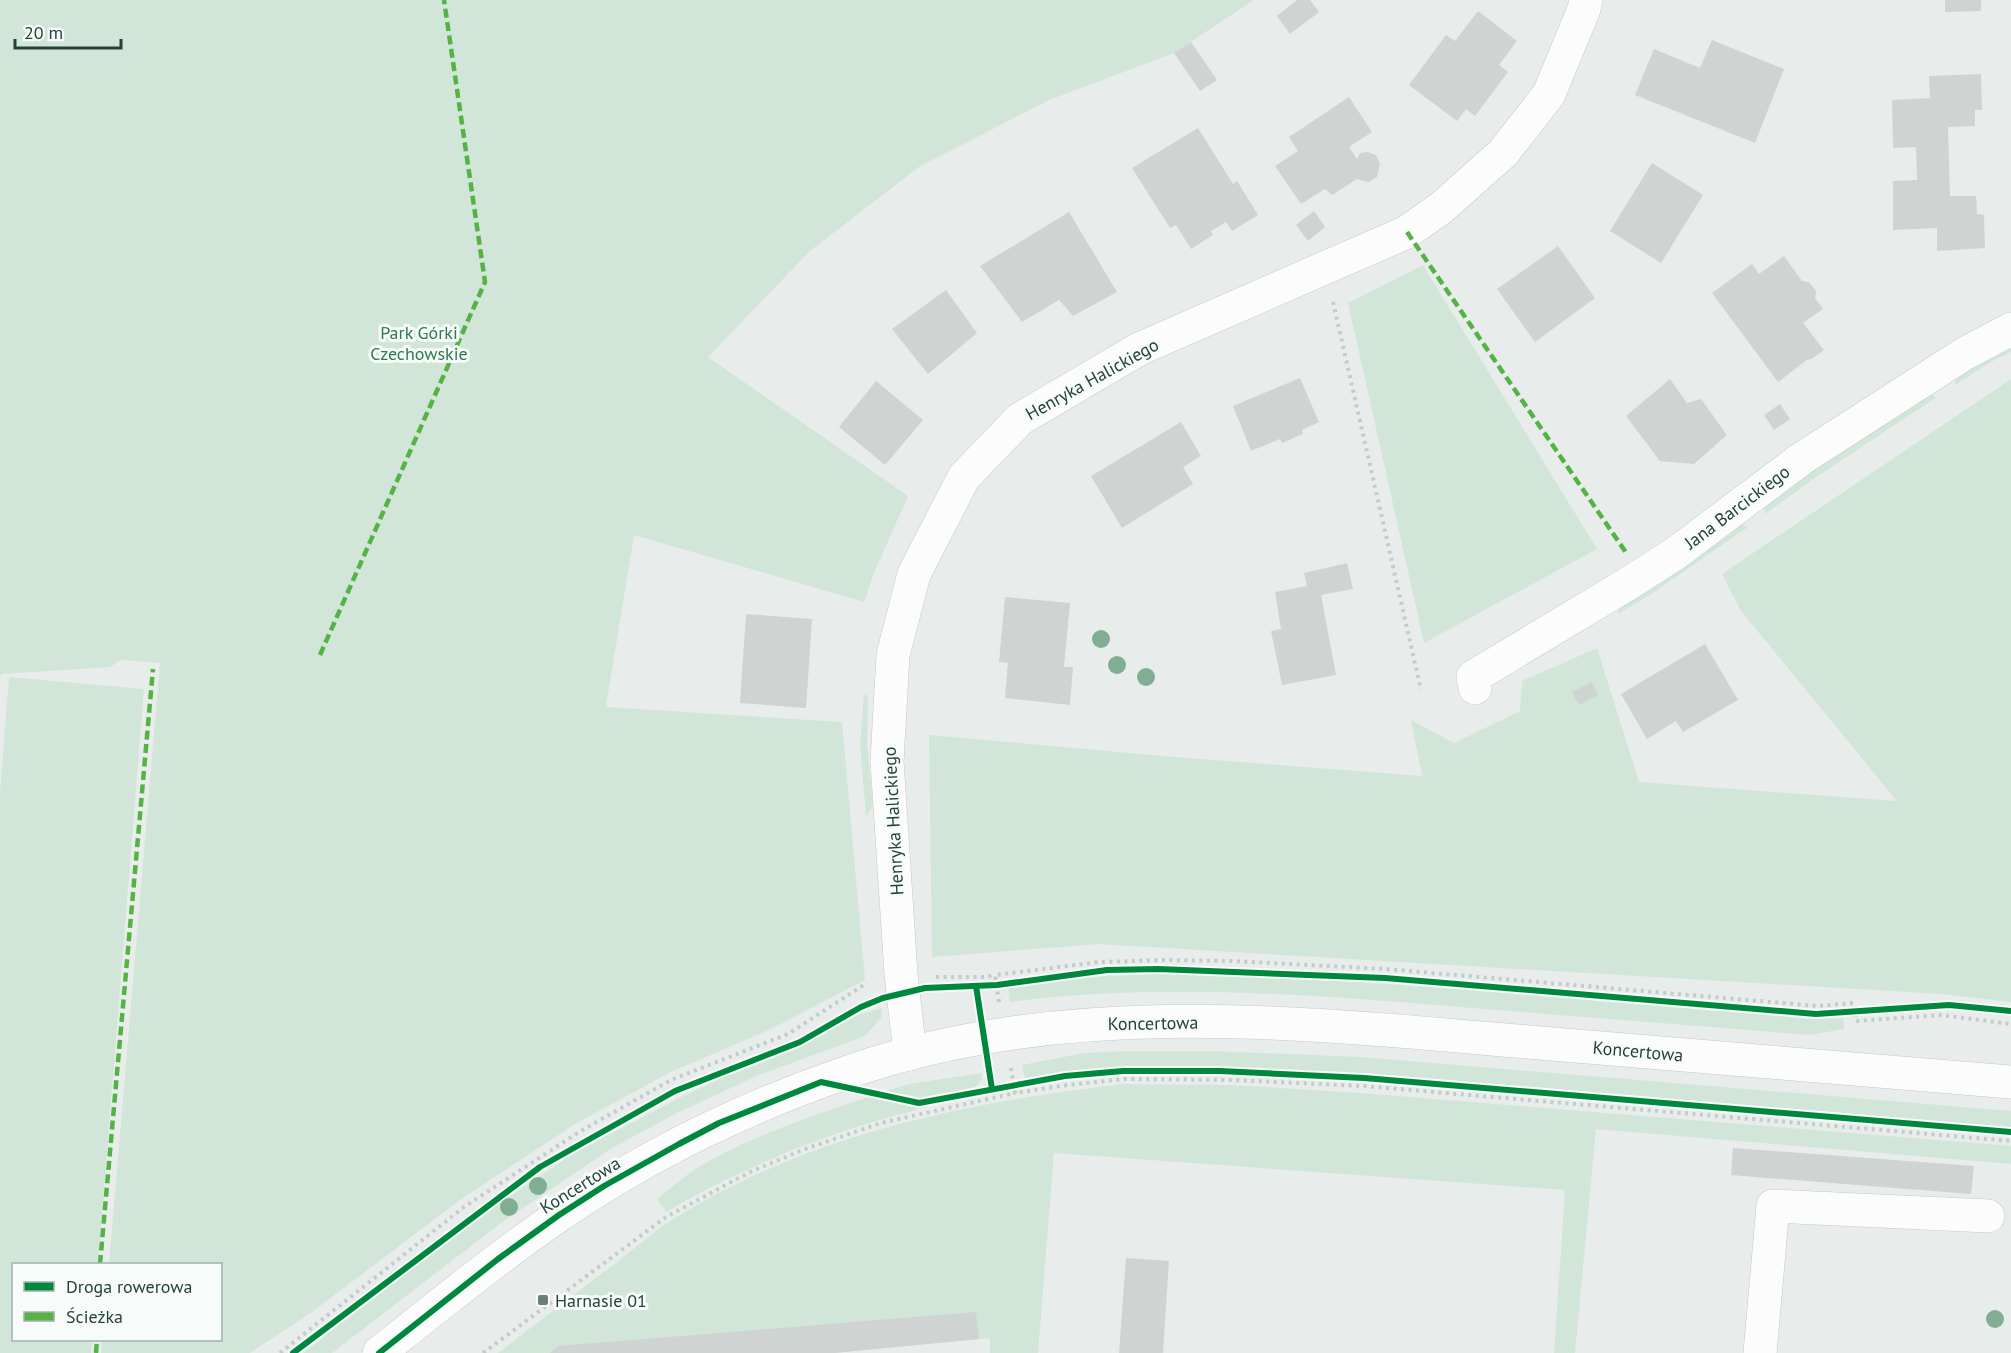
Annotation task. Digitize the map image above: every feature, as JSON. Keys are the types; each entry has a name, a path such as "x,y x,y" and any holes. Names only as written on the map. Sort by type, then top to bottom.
{"street":[{"name":"Henryka Halickiego","path":"910,1054 901,974 887,761 893,656 914,574 964,477 1020,419 1139,349 1407,232 1441,208 1503,153 1549,94 1586,0"},
{"name":"Jana Barcickiego","path":"1475,688 1473,676 1676,553 1801,459 1964,354 2011,329"},
{"name":"Koncertowa","path":"380,1353 498,1259 542,1228 604,1186 679,1144 746,1112 850,1071 958,1043 1032,1030 1116,1023 1213,1022 1383,1030 2011,1082"},
{"path":"1760,1353 1773,1206 1988,1216"}],"path":[{"path":"1332,297 1420,690"},
{"path":"928,976 985,977 995,975"},
{"path":"280,1353 464,1207 579,1132 671,1080 788,1034 873,980"},
{"path":"987,986 1008,983"},
{"path":"1845,1012 1864,1011"},
{"path":"1856,1021 1941,1015 2011,1024"},
{"path":"1003,1087 1023,1083"},
{"path":"483,1353 666,1217 750,1172 805,1149 880,1123 1015,1093"}],"green space":[{"name":"Park Górki Czechowskie","path":"0,0 1254,0 1174,53 1049,100 919,167 810,251 708,357 908,496 874,573 864,602 634,535 606,707 842,722 865,980 771,1029 669,1073 575,1124 460,1200 312,1312 250,1353 101,1353 102,1341 222,1341 222,1263 109,1263 160,663 121,660 110,667 2,674 0,677"},
{"path":"1423,265 1597,549 1424,643 1348,303"},
{"path":"2011,344 2011,352 1955,385 1955,377"},
{"path":"2011,379 2011,1002 1941,994 1098,944 932,957 929,735 1422,776 1411,720 1454,743 1520,711 1522,681 1597,648 1639,782 1897,801 1741,611 1722,574"},
{"path":"1929,394 1937,397 1765,514 1764,505 1843,449"},
{"path":"1739,524 1748,527 1650,595 1618,614 1619,605"},
{"path":"9,677 144,689 98,1263 12,1263 12,1341 92,1341 91,1353 0,1353 0,794"},
{"path":"864,694 868,697 867,742 873,806 866,816 860,745"},
{"path":"1158,974 1404,985 1814,1019 1843,1018 1844,1029 1810,1035 1394,1002 1229,992 1118,993 1010,1002 1008,987 1105,976"},
{"path":"882,1008 881,1018 865,1036 759,1075 679,1112 612,1148 501,1223 332,1353 303,1353 479,1217 574,1153 681,1097 749,1065 799,1046 858,1015"},
{"path":"1213,1051 1362,1057 2011,1111 2011,1127 1364,1073 1224,1067 1124,1067 1091,1069 1025,1079 1022,1065 1084,1053"},
{"path":"982,1073 982,1079 976,1087 921,1098 886,1091 909,1084"},
{"path":"1124,1084 1229,1085 1362,1093 2011,1146 2011,1164 1596,1129 1575,1353 1554,1353 1565,1190 1054,1153 1038,1353 990,1353 990,1338 834,1353 498,1353 667,1223 727,1189 780,1164 835,1143 949,1112 1065,1091"},
{"path":"868,1097 916,1107 917,1110 851,1129 788,1152 726,1180 666,1212 657,1199 697,1168 738,1146"}],"building":[{"path":"1297,0 1310,0 1319,12 1290,34 1277,16"},
{"path":"1945,0 1981,0 1981,11 1945,12"},
{"path":"1478,11 1517,41 1499,65 1508,72 1475,116 1466,109 1457,121 1409,85 1446,35 1455,41"},
{"path":"1712,40 1784,69 1755,143 1635,95 1654,49 1700,68"},
{"path":"1191,42 1217,80 1200,91 1174,53"},
{"path":"1981,74 1982,110 1975,110 1975,126 1948,127 1950,196 1976,196 1977,214 1984,215 1985,248 1937,251 1937,228 1893,230 1893,181 1917,180 1916,147 1893,148 1892,100 1930,98 1929,76"},
{"path":"1349,97 1372,132 1349,147 1357,159 1360,153 1368,152 1376,155 1380,164 1377,177 1368,182 1357,179 1332,195 1325,189 1301,204 1275,166 1298,151 1289,137"},
{"path":"1198,128 1233,184 1237,181 1258,215 1232,231 1226,222 1211,231 1213,235 1191,249 1176,225 1170,228 1132,168"},
{"path":"1652,163 1703,195 1661,263 1610,231"},
{"path":"1314,211 1325,227 1308,241 1296,225"},
{"path":"1069,212 1117,292 1073,316 1059,300 1022,322 980,266"},
{"path":"1558,246 1595,298 1535,342 1497,289"},
{"path":"1784,256 1802,281 1809,282 1816,291 1815,298 1823,309 1803,323 1824,350 1778,382 1712,293 1752,264 1759,274"},
{"path":"946,290 977,333 928,374 892,329"},
{"path":"1300,378 1319,422 1302,430 1303,434 1282,443 1280,439 1251,451 1233,406"},
{"path":"1670,379 1687,403 1701,399 1727,435 1694,464 1660,461 1626,416"},
{"path":"876,381 923,420 885,465 839,427"},
{"path":"1780,404 1790,419 1774,430 1764,415"},
{"path":"1181,422 1201,456 1183,467 1193,484 1122,528 1091,476"},
{"path":"1347,563 1353,589 1321,595 1336,675 1282,685 1271,631 1281,629 1275,592 1307,586 1304,573"},
{"path":"1005,597 1070,603 1064,667 1073,667 1070,705 1005,698 1008,663 999,662"},
{"path":"746,614 812,619 806,708 740,703"},
{"path":"1705,644 1738,700 1683,732 1676,721 1647,739 1621,694"},
{"path":"1592,682 1598,695 1579,705 1572,692"},
{"path":"1733,1148 1974,1166 1971,1194 1731,1175"},
{"path":"1126,1258 1169,1261 1163,1353 1119,1353"},
{"path":"976,1312 979,1339 834,1353 550,1353 558,1346"}],"marked path":[{"path":"320,655 485,282 444,0"},
{"path":"1407,232 1627,554"},
{"path":"100,1263 153,669"},
{"path":"96,1353 97,1341"}],"cycle path":[{"path":"293,1353 540,1167 675,1091 800,1042 861,1007 883,998 925,988 997,985 1107,970 1158,969 1385,978 1816,1014 1949,1005 2011,1011"},
{"path":"976,986 992,1089"},
{"path":"379,1353 498,1259 604,1186 719,1123 821,1082 919,1103 1065,1076 1123,1071 1220,1071 1364,1078 2011,1132"}],"place":[{"name":"Harnasie 01","path":"543,1300"}]}
